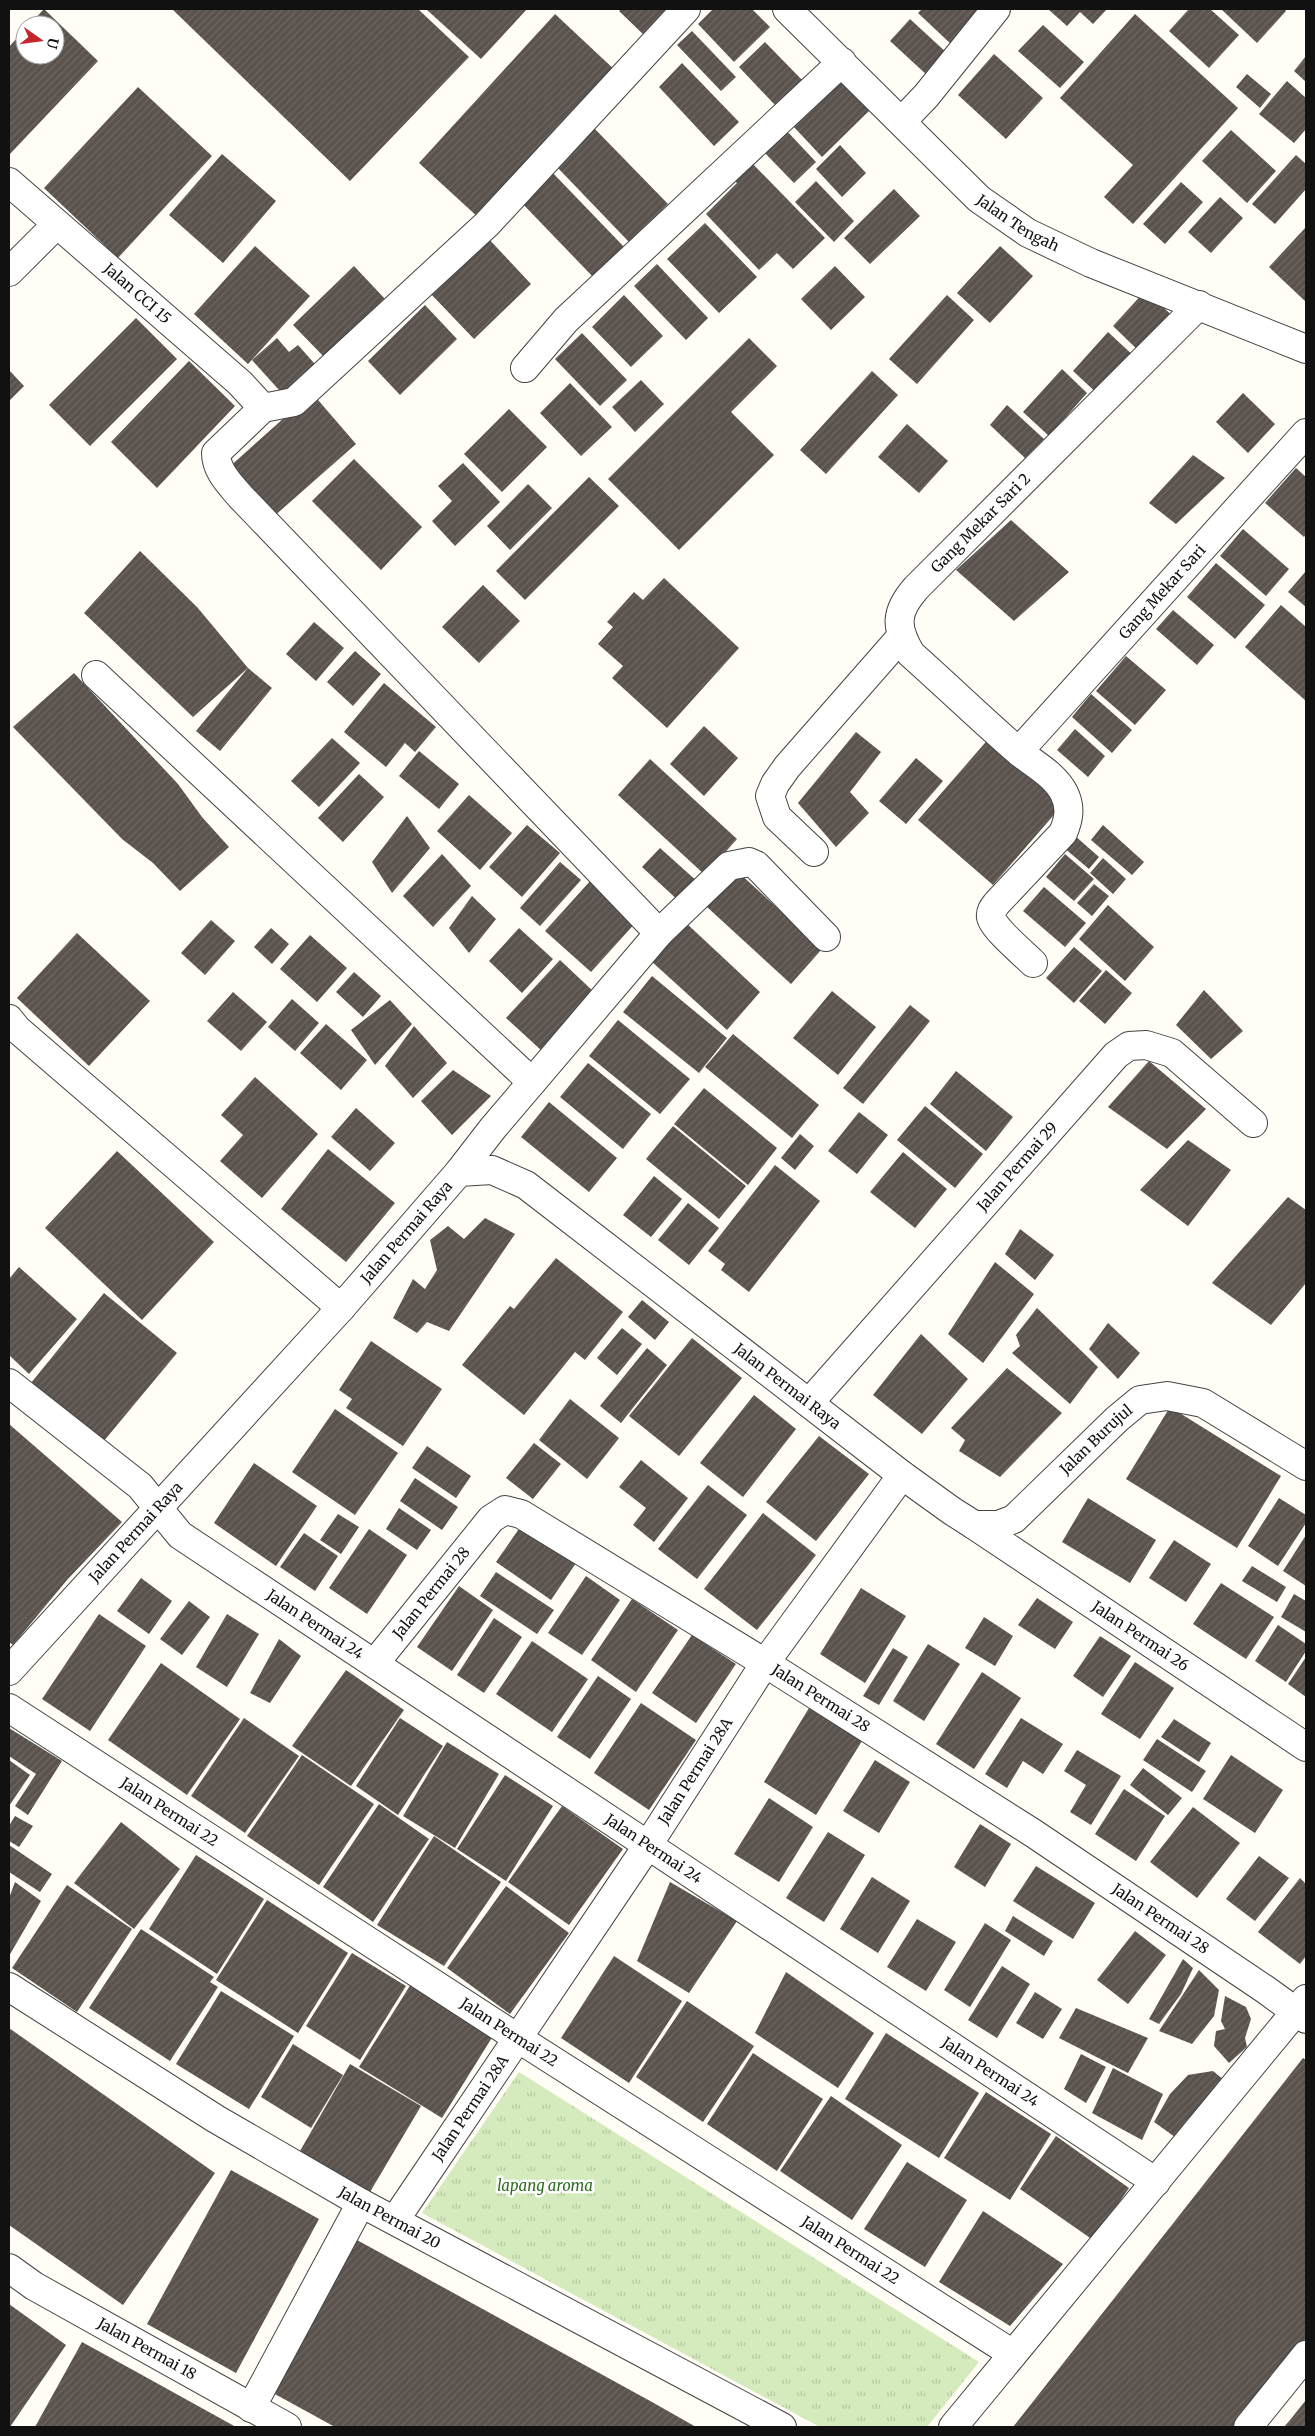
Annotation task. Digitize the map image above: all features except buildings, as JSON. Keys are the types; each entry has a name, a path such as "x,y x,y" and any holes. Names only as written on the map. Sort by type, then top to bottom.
{"street":[{"path":"659,933 240,496 223,476 216,460 216,453 262,408 294,402 487,224 686,9"},
{"name":"Jalan Tengah","path":"787,9 979,199 1028,233 1091,263 1306,349"},
{"path":"902,121 926,96 996,9"},
{"path":"525,368 566,320 842,62"},
{"name":"Jalan CCI 15","path":"9,182 56,225 240,383 262,408"},
{"path":"9,272 56,225"},
{"name":"Gang Mekar Sari 2","path":"901,637 898,619 904,602 916,588 1199,305"},
{"name":"Gang Mekar Sari","path":"1019,751 1306,434"},
{"path":"814,852 777,818 770,796 775,784 787,767 901,637 911,654 1053,779 1063,791 1069,806 1067,822 1063,832 997,903 991,912 991,919 996,926 1033,963"},
{"path":"96,674 532,1082"},
{"path":"459,1172 532,1082 659,933 728,866 749,862 756,865 826,938"},
{"path":"9,1019 18,1030 341,1308"},
{"name":"Jalan Permai 29","path":"809,1403 1116,1055 1129,1046 1146,1045 1172,1053 1253,1123"},
{"name":"Jalan Permai Raya","path":"9,1670 341,1308 459,1172 492,1170 526,1185 902,1476 974,1525"},
{"name":"Jalan Permai 24","path":"9,1383 140,1486 180,1535 1156,2182"},
{"name":"Jalan Burujul","path":"974,1525 998,1525 1014,1519 1116,1419 1140,1400 1167,1396 1203,1403 1306,1466"},
{"name":"Jalan Permai 28A","path":"395,2220 519,2039 648,1845 765,1663 902,1476"},
{"name":"Jalan Permai 28","path":"375,1663 491,1519 505,1510 521,1514 765,1663 1032,1833 1303,2010"},
{"name":"Jalan Permai 26","path":"974,1525 1306,1747"},
{"name":"Jalan Permai 22","path":"9,1708 519,2039 1013,2354"},
{"name":"Jalan Permai 20","path":"9,1987 216,2119 361,2203 782,2427"},
{"path":"953,2427 1156,2182 1303,2010"},
{"path":"251,2408 361,2203"},
{"name":"Jalan Permai 18","path":"9,2268 34,2286 288,2427"},
{"path":"1248,2427 1306,2355"}],"green space":[{"name":"lapang aroma","path":"519,2072 979,2362 927,2427 820,2427 422,2213"}]}
